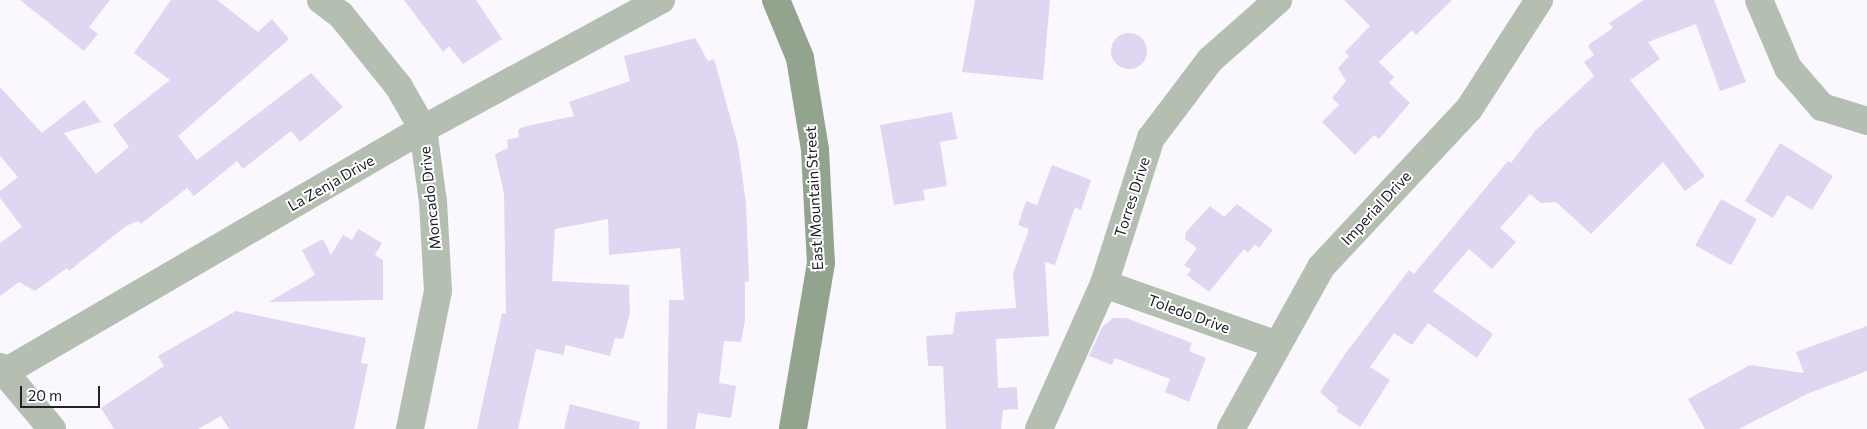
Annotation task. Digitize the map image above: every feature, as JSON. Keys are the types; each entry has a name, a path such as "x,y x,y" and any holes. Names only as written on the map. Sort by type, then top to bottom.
{"street":[{"name":"Moncado Drive","path":"322,0 341,15 399,87 423,129 433,202 438,291 410,429"},
{"name":"La Zenja Drive","path":"2,370 423,129 661,0"},
{"name":"East Mountain Street","path":"776,0 800,58 815,150 821,263 793,429"},
{"name":"Torres Drive","path":"1039,429 1104,284 1151,138 1210,60 1278,0"},
{"name":"Imperial Drive","path":"1231,429 1274,344 1320,267 1469,109 1540,0"},
{"path":"1759,0 1788,68 1822,108 1867,121"},
{"name":"Toledo Drive","path":"1104,284 1274,344"},
{"path":"2,370 52,429"}],"building":[{"path":"20,0 110,0 89,27 98,34 84,51"},
{"path":"171,0 217,0 258,32 272,19 289,39 178,136 197,160 311,73 343,107 300,142 291,131 243,169 237,161 194,196 187,188 141,224 138,221 126,226 69,271 67,268 35,291 19,282 0,296 0,243 22,227 0,198 0,191 18,177 0,156 0,87 42,133 84,100 101,122 64,133 96,174 129,147 113,125 170,80 134,53"},
{"path":"404,0 476,0 502,39 463,64 449,46 443,52"},
{"path":"975,0 1050,0 1043,80 962,72"},
{"path":"1344,0 1452,0 1416,35 1412,30 1379,62 1394,77 1389,83 1410,103 1379,139 1374,135 1355,155 1322,122 1339,105 1332,98 1346,81 1338,68 1349,56 1345,52 1370,26"},
{"path":"1644,0 1714,0 1746,82 1720,91 1696,24 1648,42 1660,59 1630,80 1705,176 1685,191 1663,162 1591,234 1556,202 1541,203 1530,194 1500,228 1516,242 1492,269 1469,249 1433,291 1493,334 1477,358 1428,323 1412,345 1394,333 1370,367 1390,380 1360,427 1336,411 1338,408 1320,392 1345,354 1409,270 1414,274 1508,161 1511,163 1535,131 1594,76 1584,62 1594,55 1588,46 1613,28 1609,23"},
{"path":"1129,33 1136,34 1142,38 1146,44 1146,58 1142,64 1136,68 1129,69 1122,68 1116,64 1112,58 1111,51 1112,44 1116,38 1122,34"},
{"path":"695,38 708,61 714,59 738,145 746,203 749,281 745,282 745,320 741,342 724,341 719,383 736,386 731,418 698,413 695,429 667,429 669,300 684,300 680,248 609,255 608,219 555,229 552,281 629,285 630,313 623,339 615,338 610,356 566,345 563,355 536,349 518,429 477,429 502,313 506,314 504,194 495,154 508,148 507,140 519,137 518,130 523,127 574,116 569,102 630,81 624,56"},
{"path":"952,112 957,139 940,142 947,186 923,190 925,200 894,205 880,125"},
{"path":"1780,143 1833,176 1812,210 1787,195 1773,218 1745,201"},
{"path":"1052,165 1091,180 1081,210 1075,207 1055,265 1045,262 1049,336 996,339 998,388 1017,387 1018,409 1003,410 1001,429 946,429 943,366 928,366 926,336 953,334 956,312 1016,308 1013,274 1029,229 1018,225 1026,201 1037,205"},
{"path":"1721,199 1757,219 1731,265 1695,245"},
{"path":"1237,204 1273,230 1259,248 1255,244 1248,253 1244,249 1209,292 1187,275 1191,270 1184,265 1197,248 1185,239 1186,232 1210,206 1224,217"},
{"path":"358,229 382,243 375,255 383,260 383,300 269,302 315,275 302,250 323,239 331,255 343,235 352,240"},
{"path":"236,311 366,338 361,363 368,364 354,429 229,429 221,416 198,429 114,429 101,408 164,366 158,356"},
{"path":"1113,318 1126,318 1192,343 1189,351 1206,358 1189,402 1165,392 1170,379 1115,358 1112,365 1089,356 1102,327"},
{"path":"1867,326 1867,371 1807,394 1739,429 1705,429 1688,399 1750,365 1804,373 1796,352"},
{"path":"570,404 640,422 639,429 564,429"}]}
